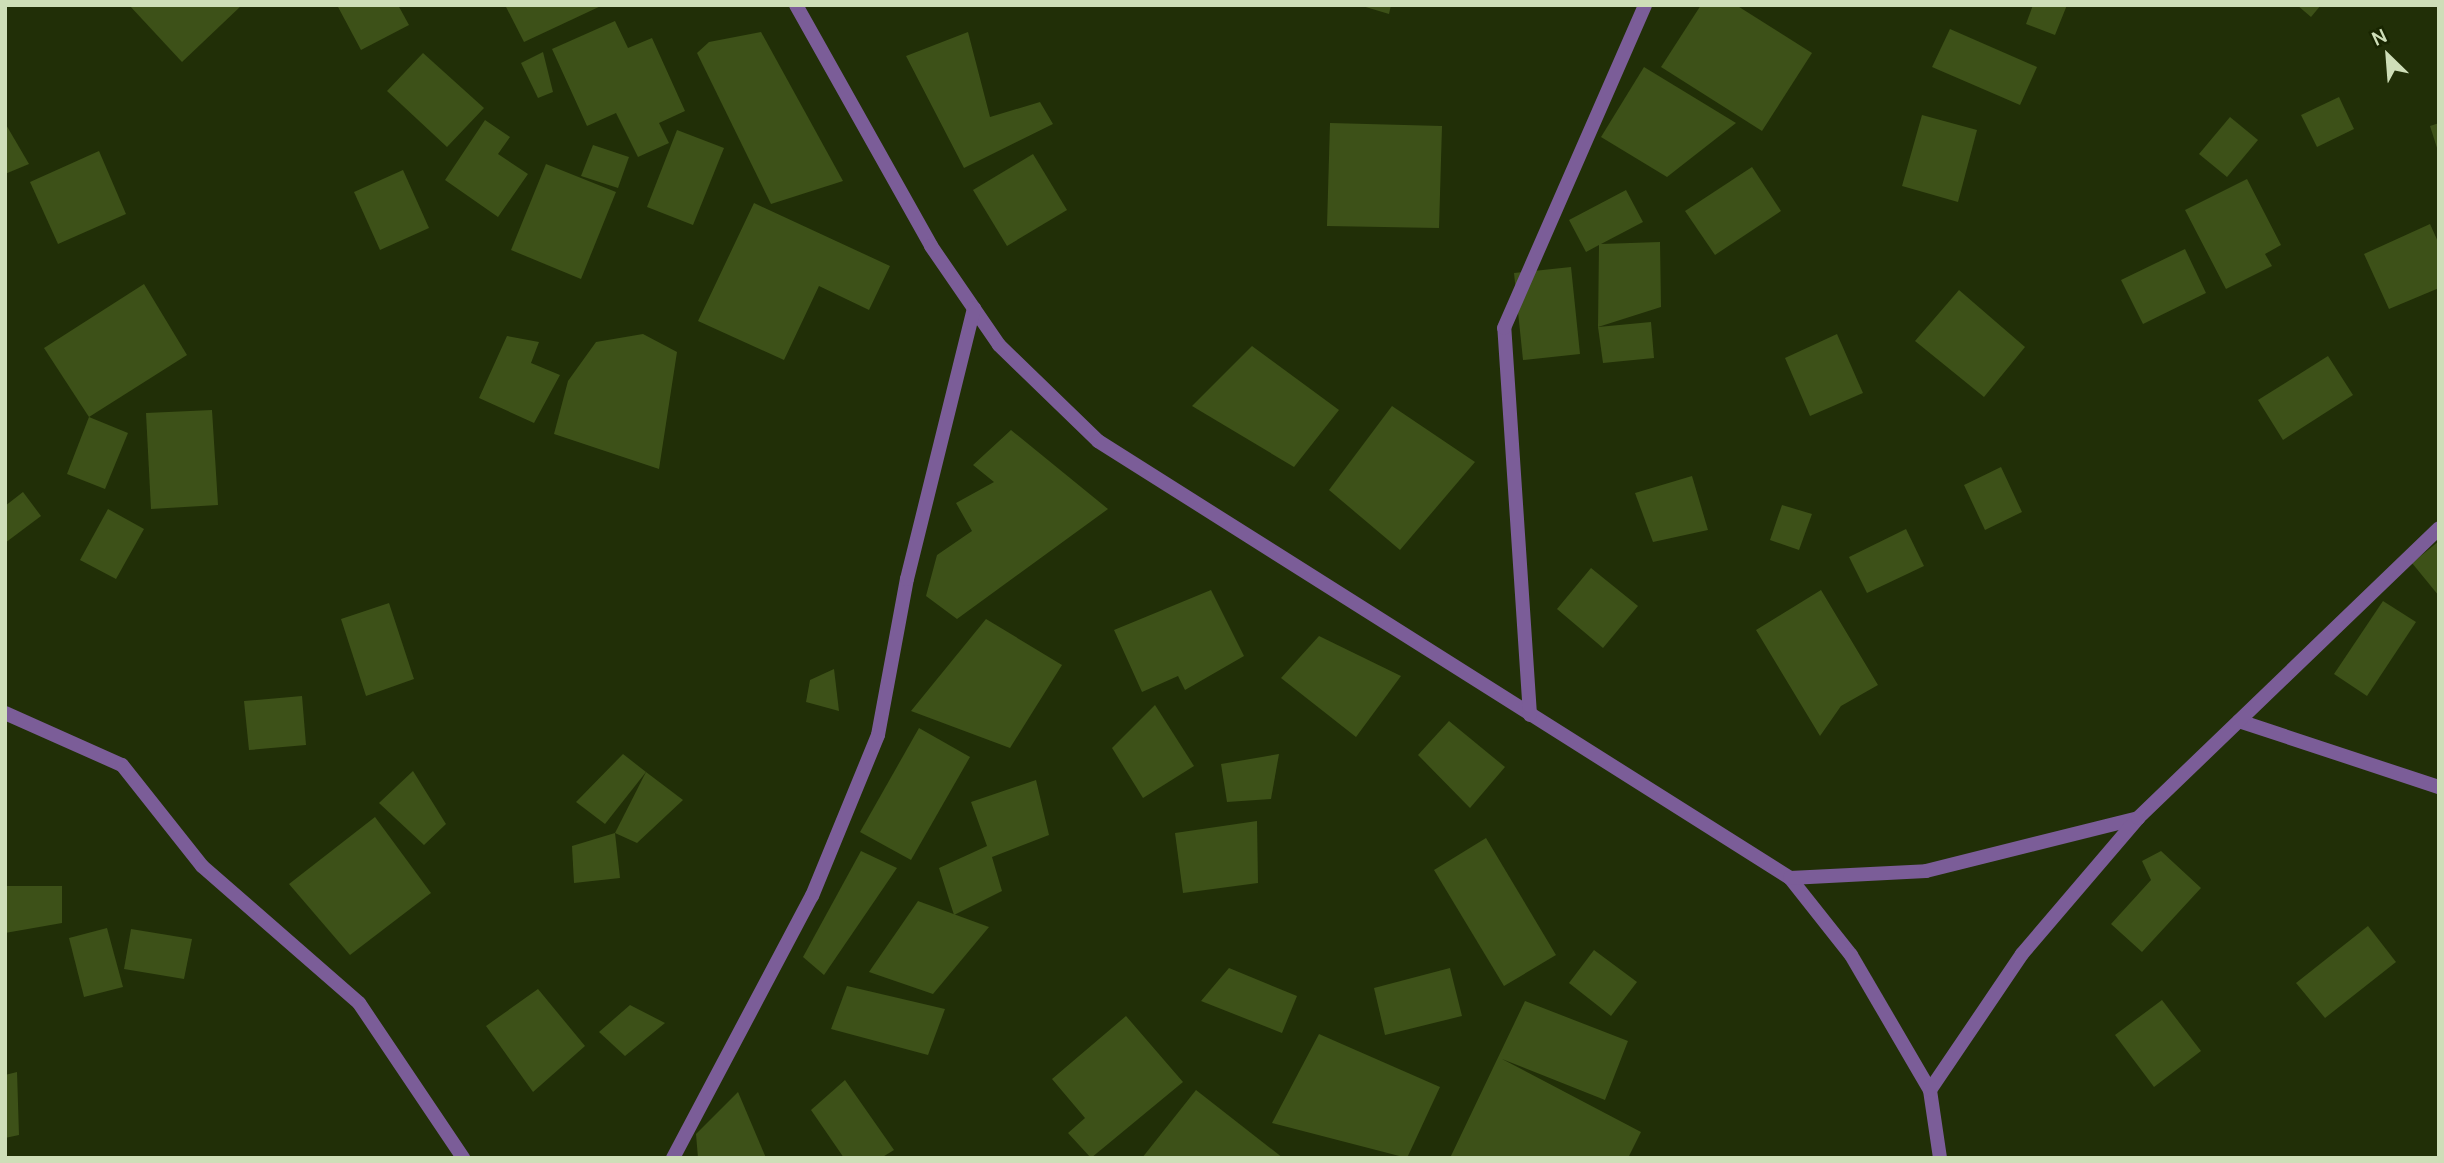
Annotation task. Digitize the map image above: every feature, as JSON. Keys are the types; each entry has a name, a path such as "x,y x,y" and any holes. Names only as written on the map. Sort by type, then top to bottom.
{"street":[{"path":"796,5 931,246 999,345 1098,441 1790,878 1851,955 1930,1090 1940,1158"},
{"path":"1530,715 1503,382 1504,328 1645,5"},
{"path":"673,1158 812,896 878,735 907,579 974,308"},
{"path":"1930,1090 2022,954 2138,818 2439,528"},
{"path":"5,713 122,765 202,866 359,1003 463,1158"},
{"path":"2239,721 2439,787"},
{"path":"1790,878 1926,872 2138,818"}],"building":[{"path":"129,5 242,5 182,62"},
{"path":"337,5 398,5 409,25 361,50"},
{"path":"505,5 603,5 524,42"},
{"path":"1359,5 1391,5 1389,14"},
{"path":"1701,5 1736,5 1812,53 1762,131 1661,67"},
{"path":"2033,5 2067,5 2055,35 2026,24"},
{"path":"2297,5 2321,5 2311,17"},
{"path":"615,21 628,48 652,38 685,111 659,123 669,143 638,157 616,113 587,126 552,49"},
{"path":"1950,29 2037,67 2020,105 1932,67"},
{"path":"761,32 843,181 771,204 697,53 709,42"},
{"path":"968,32 990,117 1040,102 1053,124 964,168 906,56"},
{"path":"543,52 553,92 538,98 521,63"},
{"path":"423,53 484,108 447,147 387,91"},
{"path":"1644,67 1736,123 1667,177 1601,137"},
{"path":"2339,97 2354,129 2317,147 2301,115"},
{"path":"1922,115 1977,130 1958,202 1902,186"},
{"path":"2230,117 2258,140 2227,177 2199,154"},
{"path":"485,120 510,137 498,154 528,174 498,217 445,180"},
{"path":"5,123 29,164 5,174"},
{"path":"1330,123 1442,126 1439,228 1327,226"},
{"path":"2439,123 2439,150 2438,151 2430,126"},
{"path":"677,130 724,148 693,225 647,207"},
{"path":"593,145 629,157 618,188 581,176"},
{"path":"99,151 126,214 58,244 30,182"},
{"path":"1033,154 1067,210 1007,246 973,190"},
{"path":"546,164 616,192 581,279 511,250"},
{"path":"1752,167 1781,211 1715,255 1685,211"},
{"path":"403,170 429,228 380,250 354,192"},
{"path":"2247,179 2281,245 2265,254 2272,266 2226,289 2185,210"},
{"path":"1626,190 1643,222 1601,244 1660,242 1661,307 1598,327 1599,245 1586,252 1569,220"},
{"path":"754,203 890,266 869,310 819,286 784,360 698,321"},
{"path":"2430,224 2439,244 2439,288 2389,309 2364,254"},
{"path":"2185,249 2206,293 2143,324 2121,280"},
{"path":"1571,267 1580,354 1523,360 1514,273"},
{"path":"144,284 187,355 89,417 44,348"},
{"path":"1959,290 2025,347 1984,397 1915,341"},
{"path":"1651,322 1654,358 1603,363 1598,327"},
{"path":"643,334 677,352 659,469 554,434 568,381 596,342"},
{"path":"1837,334 1863,393 1810,416 1785,358"},
{"path":"507,336 539,342 531,363 560,375 534,423 479,398"},
{"path":"1252,346 1339,410 1294,467 1192,406"},
{"path":"2328,356 2353,395 2283,440 2258,400"},
{"path":"1392,406 1475,462 1400,550 1329,490"},
{"path":"212,410 218,505 151,509 146,413"},
{"path":"89,417 128,433 105,489 67,474"},
{"path":"1011,430 1108,509 957,619 926,596 937,555 972,531 956,503 994,482 973,465"},
{"path":"2001,467 2022,512 1985,530 1964,485"},
{"path":"1692,476 1708,530 1653,542 1635,493"},
{"path":"23,492 41,516 5,543 5,506"},
{"path":"1782,505 1812,514 1799,550 1770,540"},
{"path":"108,509 144,529 116,579 80,560"},
{"path":"1906,529 1924,566 1867,593 1849,557"},
{"path":"2439,541 2439,596 2412,563"},
{"path":"1591,568 1638,606 1603,648 1557,609"},
{"path":"1211,590 1244,656 1185,690 1178,676 1142,692 1114,630"},
{"path":"1821,590 1878,685 1841,706 1820,736 1756,630"},
{"path":"2383,601 2416,622 2367,696 2334,674"},
{"path":"389,603 414,679 366,696 341,619"},
{"path":"986,619 1062,665 1010,748 911,711"},
{"path":"1319,636 1401,676 1356,737 1281,678"},
{"path":"834,669 839,711 806,702 810,680"},
{"path":"302,696 306,745 249,750 244,701"},
{"path":"1155,705 1194,766 1143,798 1112,748"},
{"path":"1449,721 1505,767 1470,808 1418,755"},
{"path":"919,728 970,757 911,860 860,832"},
{"path":"623,754 646,772 605,824 576,802"},
{"path":"1279,754 1271,799 1227,802 1221,764"},
{"path":"413,771 446,824 424,845 379,803"},
{"path":"646,772 683,800 637,843 615,833"},
{"path":"1036,780 1049,835 992,857 1002,891 954,915 939,868 987,846 971,802"},
{"path":"375,817 431,893 350,955 289,884"},
{"path":"1257,821 1258,883 1183,893 1175,833"},
{"path":"615,833 620,878 574,883 572,846"},
{"path":"1486,838 1556,955 1504,986 1434,870"},
{"path":"861,851 897,868 824,975 803,957"},
{"path":"2161,851 2201,888 2142,952 2111,924 2151,880 2142,861"},
{"path":"5,886 62,886 62,923 5,933"},
{"path":"918,901 989,927 933,994 869,972"},
{"path":"2368,926 2396,962 2325,1018 2296,983"},
{"path":"107,928 123,987 84,997 69,938"},
{"path":"131,929 192,939 184,979 124,969"},
{"path":"1594,950 1637,982 1611,1016 1569,983"},
{"path":"1229,968 1297,996 1282,1033 1201,1001"},
{"path":"1450,968 1462,1016 1385,1035 1374,988"},
{"path":"847,986 945,1009 928,1055 831,1029"},
{"path":"538,989 585,1046 533,1092 486,1026"},
{"path":"2162,1000 2201,1051 2154,1087 2115,1035"},
{"path":"1525,1001 1628,1041 1605,1100 1502,1059 1641,1132 1628,1158 1450,1158"},
{"path":"630,1005 665,1023 625,1056 599,1032"},
{"path":"1126,1016 1183,1082 1091,1158 1068,1133 1085,1118 1052,1079"},
{"path":"1319,1034 1440,1087 1407,1158 1272,1123"},
{"path":"17,1072 19,1135 5,1138 5,1075"},
{"path":"845,1080 894,1150 881,1158 844,1158 811,1110"},
{"path":"1196,1090 1283,1158 1142,1158"},
{"path":"738,1092 766,1158 698,1158 696,1134"}]}
